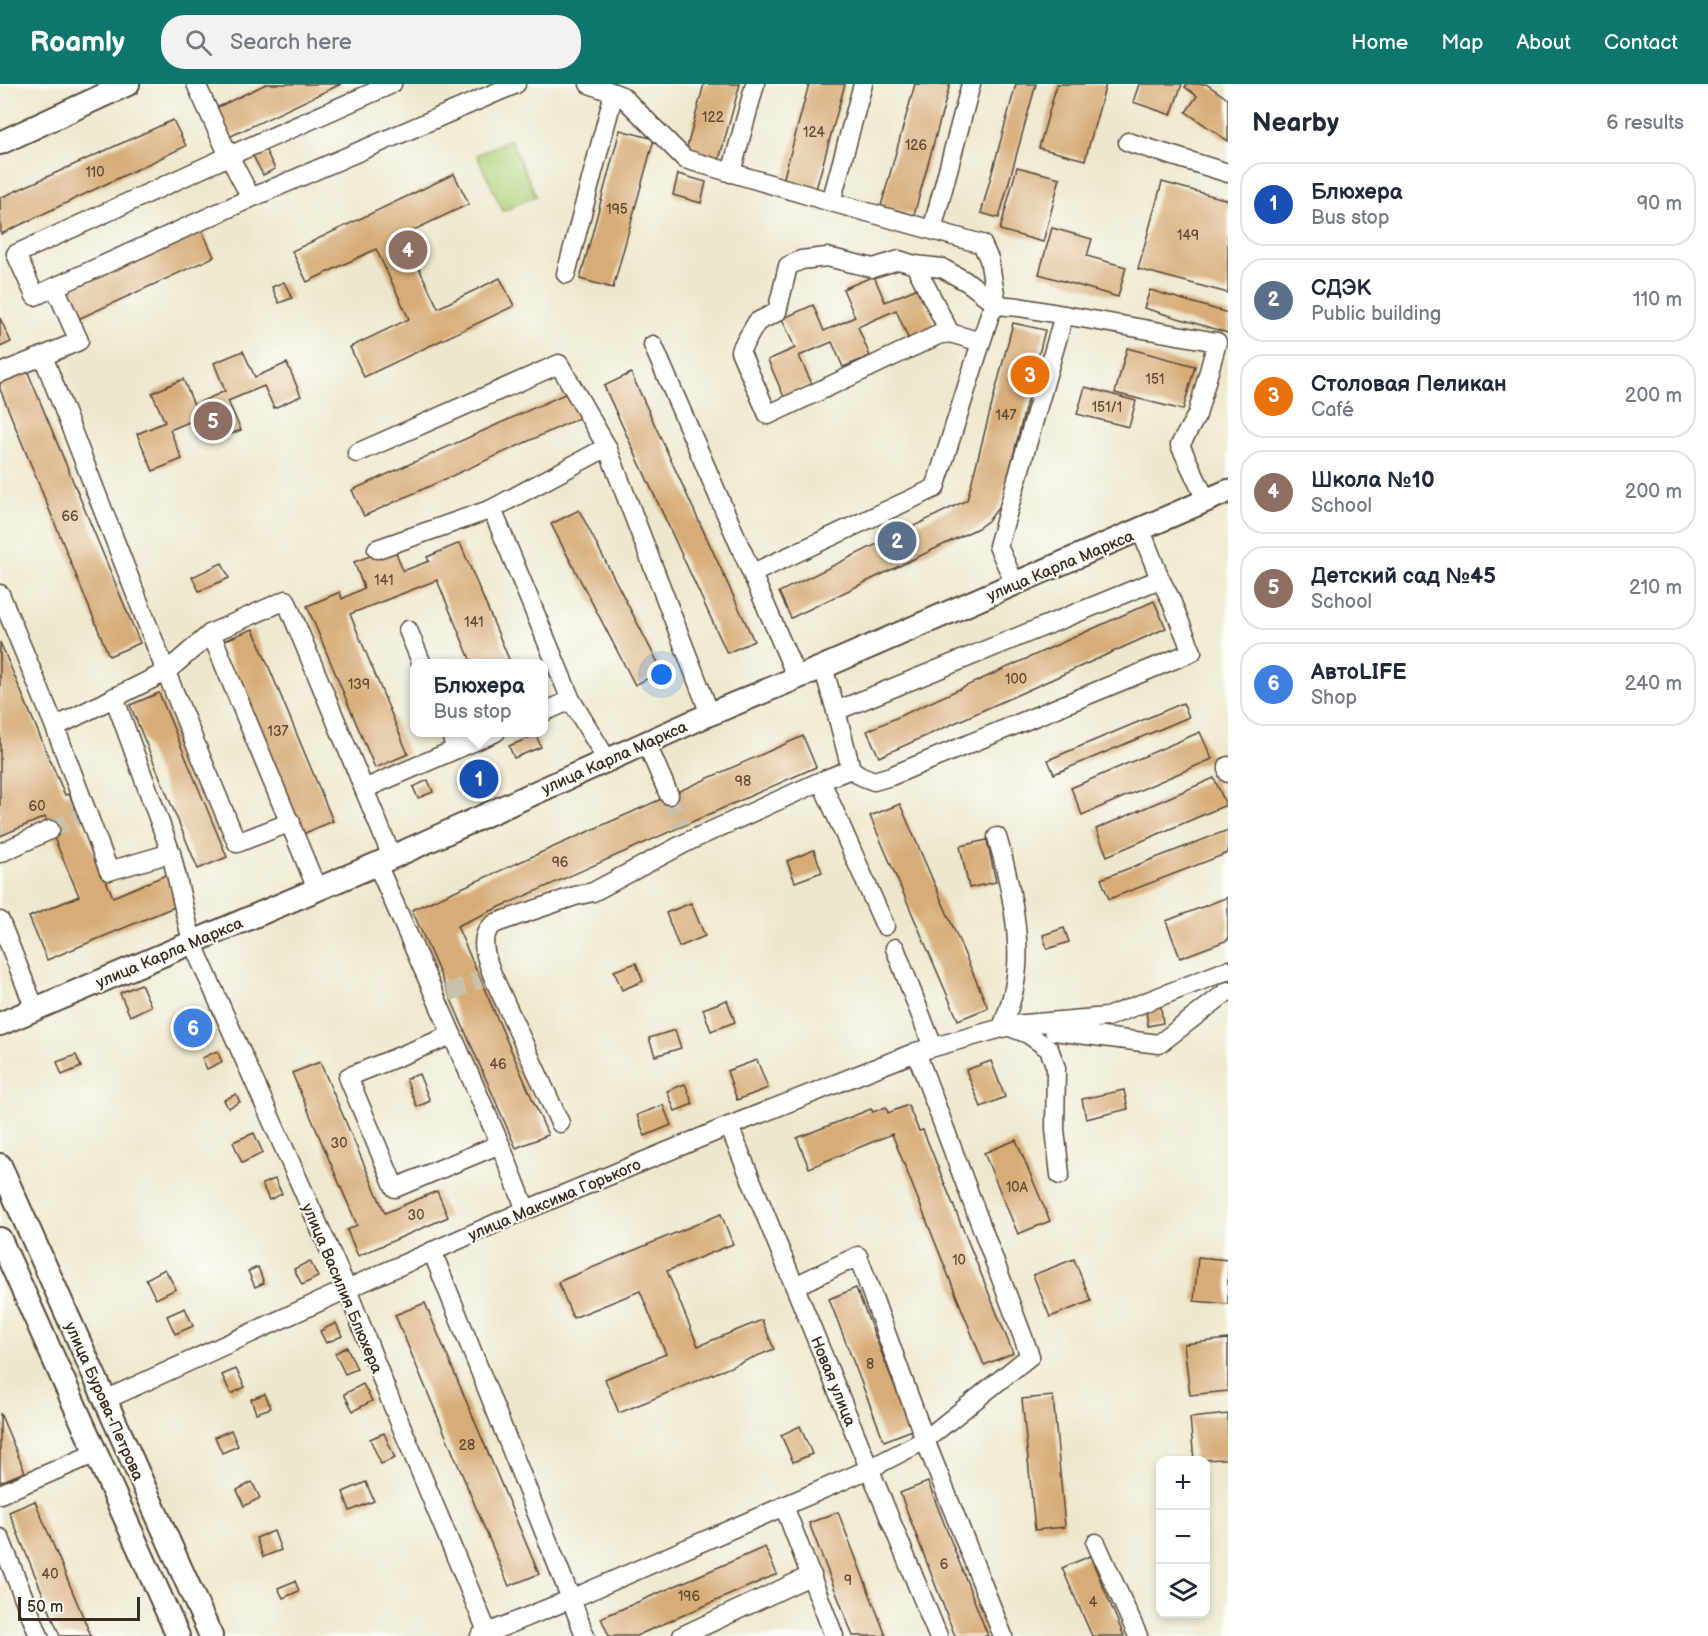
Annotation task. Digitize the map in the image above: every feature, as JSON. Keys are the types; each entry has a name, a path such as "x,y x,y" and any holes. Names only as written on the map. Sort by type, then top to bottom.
{"main road":[{"path":"0,142 128,84"},
{"name":"улица Карла Маркса","path":"0,1024 384,861 646,742 1228,491"},
{"name":"улица Бурова-Петрова","path":"0,1165 211,1636"},
{"name":"улица Бурова-Петрова","path":"0,1239 178,1636"}],"street":[{"path":"196,84 251,198"},
{"path":"392,84 16,254 34,296 251,198 516,84"},
{"path":"589,84 622,96 685,159 982,244 989,260 997,305 990,314 935,488 753,573"},
{"path":"731,173 755,84"},
{"path":"831,202 863,84"},
{"path":"932,230 971,84"},
{"path":"566,274 614,93"},
{"path":"1128,142 1228,173"},
{"path":"981,342 950,333 938,335 768,415 740,351 757,322 777,312 788,266 801,260 827,257 873,268 899,260 915,266 942,268 969,283 997,305 1217,342 1197,415 1180,445 1206,500"},
{"path":"915,266 950,333"},
{"path":"0,373 79,341 55,287"},
{"path":"1015,584 998,546 1064,315"},
{"path":"653,345 797,678"},
{"path":"43,356 166,672 237,843 291,822"},
{"path":"357,453 559,364 607,447 710,714"},
{"path":"377,549 492,509 607,447"},
{"path":"492,509 571,700 607,760"},
{"path":"823,667 851,769 874,781 1192,652 1141,530"},
{"path":"836,711 1160,579"},
{"path":"0,594 55,727 83,815 109,870 171,853"},
{"path":"55,727 166,672 212,633 286,600 364,789 384,861 442,995 452,1035 526,1210"},
{"path":"408,630 420,659"},
{"path":"212,633 317,890"},
{"name":"улица Василия Блюхера","path":"114,698 171,853 192,942 347,1289 485,1635"},
{"path":"548,710 571,700"},
{"path":"364,789 453,741 472,737"},
{"path":"646,742 669,795"},
{"path":"1228,766 1228,773"},
{"path":"560,1124 486,976 485,933 489,928 496,923 593,892 686,833 851,769"},
{"path":"822,781 885,926"},
{"path":"0,853 50,830"},
{"path":"997,837 1007,870 1017,959 1016,983 1008,1026"},
{"path":"0,921 35,1009"},
{"path":"485,1635 869,1469 925,1440 1030,1356 924,1050 895,948"},
{"path":"1008,1026 1107,1017 1228,970"},
{"path":"1008,1026 1158,1044 1228,991"},
{"path":"1008,1026 1028,1034 1049,1049 1056,1068 1055,1129 1060,1175"},
{"name":"улица Максима Горького","path":"105,1400 526,1210 729,1126 924,1050 1008,1026"},
{"path":"452,1035 348,1077 395,1188 500,1144"},
{"name":"Новая улица","path":"729,1126 938,1636"},
{"path":"432,1251 585,1636"},
{"path":"795,1286 858,1256 925,1440 1003,1636"},
{"path":"0,1494 96,1453"},
{"path":"784,1506 834,1636"},
{"path":"0,1538 39,1636"},
{"path":"1096,1543 1138,1636"},
{"path":"682,1636 812,1575"}],"green space":[{"path":"510,139 536,196 503,211 477,155"}],"building":[{"path":"266,84 341,84 229,137 216,108"},
{"path":"704,84 740,84 719,160 686,151"},
{"path":"809,84 845,84 816,189 783,181"},
{"path":"915,84 950,84 914,215 881,206"},
{"path":"1016,84 1036,84 999,218 981,213"},
{"path":"1057,84 1106,84 1085,160 1039,148"},
{"path":"1139,84 1182,84 1171,115 1133,102"},
{"path":"1187,84 1206,84 1228,99 1228,141 1186,112 1197,96 1185,87"},
{"path":"173,120 186,146 1,234 0,198"},
{"path":"620,130 654,139 613,288 580,279"},
{"path":"263,145 275,169 263,175 251,152"},
{"path":"1017,167 1060,178 1043,242 1000,230"},
{"path":"454,174 469,204 403,235 438,308 500,278 514,306 364,377 350,347 409,319 376,249 307,282 292,251"},
{"path":"678,174 706,182 701,203 673,195"},
{"path":"1162,182 1228,200 1228,293 1138,269"},
{"path":"1052,228 1092,239 1087,256 1126,267 1118,297 1039,274"},
{"path":"202,230 214,257 76,320 63,293"},
{"path":"874,276 885,302 918,288 936,328 909,340 896,310 858,327 870,356 843,367 832,342 799,356 812,384 784,397 768,360 795,348 782,319 813,305 824,331 855,317 843,289"},
{"path":"284,282 292,298 279,303 272,287"},
{"path":"1150,290 1228,313 1228,333 1144,308"},
{"path":"0,318 11,342 0,347"},
{"path":"1013,323 1045,330 1001,504 989,520 978,528 791,618 779,592 967,500"},
{"path":"1127,348 1195,366 1183,410 1115,393"},
{"path":"243,351 255,377 287,363 301,396 274,408 264,386 228,401 241,430 212,442 201,417 170,430 182,459 153,471 137,434 165,422 152,393 183,379 194,405 225,391 214,363"},
{"path":"27,370 140,643 109,656 0,389 0,381"},
{"path":"631,373 754,641 727,653 604,386"},
{"path":"1085,387 1136,401 1129,427 1077,414"},
{"path":"567,393 579,418 364,516 352,490"},
{"path":"579,510 662,671 635,685 551,524"},
{"path":"460,543 509,659 470,659 437,580 350,614 408,754 375,768 307,606 340,592 342,599 364,588 354,562 394,547 403,571 429,561 427,557"},
{"path":"222,563 229,578 199,591 192,577"},
{"path":"1154,601 1166,628 879,757 867,731"},
{"path":"253,629 333,821 303,834 223,641"},
{"path":"0,642 65,795 69,794 113,897 166,875 179,905 47,960 29,917 79,896 45,817 0,836"},
{"path":"159,693 227,857 198,869 130,705"},
{"path":"1183,703 1189,717 1054,774 1048,760"},
{"path":"1200,732 1212,759 1082,815 1071,788"},
{"path":"803,736 816,767 457,926 548,1135 516,1148 412,910"},
{"path":"537,737 541,747 514,758 509,746"},
{"path":"1214,778 1226,805 1107,856 1096,829"},
{"path":"428,780 433,792 418,798 413,787"},
{"path":"900,804 988,1008 958,1020 870,816"},
{"path":"1228,830 1228,853 1109,899 1101,879"},
{"path":"987,840 996,882 969,888 960,846"},
{"path":"814,850 822,872 795,882 787,861"},
{"path":"1228,897 1228,940 1180,958 1166,921"},
{"path":"691,903 705,936 679,947 666,913"},
{"path":"1064,928 1069,942 1047,949 1043,935"},
{"path":"636,963 643,981 622,990 614,971"},
{"path":"141,984 151,1006 130,1016 120,993"},
{"path":"727,1000 735,1022 711,1031 703,1009"},
{"path":"1160,1001 1163,1023 1148,1026 1145,1003"},
{"path":"202,1015 209,1029 184,1041 177,1027"},
{"path":"675,1030 681,1048 655,1056 649,1038"},
{"path":"217,1051 222,1062 207,1069 202,1058"},
{"path":"76,1055 81,1067 62,1075 57,1062"},
{"path":"757,1060 768,1088 737,1100 727,1071"},
{"path":"991,1061 1005,1097 981,1107 966,1070"},
{"path":"320,1062 385,1213 437,1191 448,1217 358,1256 347,1230 357,1225 292,1073"},
{"path":"419,1074 430,1101 417,1107 406,1079"},
{"path":"685,1084 693,1104 675,1111 667,1091"},
{"path":"1124,1090 1128,1109 1086,1119 1082,1099"},
{"path":"236,1094 240,1102 228,1108 224,1100"},
{"path":"663,1105 671,1125 645,1136 637,1115"},
{"path":"908,1105 919,1131 923,1130 1013,1353 984,1365 892,1134 809,1168 797,1138 871,1109 873,1112 886,1107 888,1113"},
{"path":"254,1133 263,1153 242,1163 233,1142"},
{"path":"1016,1140 1050,1221 1018,1234 984,1153"},
{"path":"275,1179 282,1194 269,1200 262,1184"},
{"path":"721,1214 733,1244 667,1271 698,1346 762,1320 774,1349 619,1413 605,1379 666,1354 640,1291 573,1318 558,1282"},
{"path":"1198,1257 1228,1260 1228,1304 1194,1301"},
{"path":"1074,1259 1091,1301 1050,1317 1033,1275"},
{"path":"310,1261 318,1277 302,1285 294,1269"},
{"path":"258,1267 264,1283 255,1287 248,1271"},
{"path":"165,1269 176,1289 156,1299 146,1279"},
{"path":"856,1288 912,1430 884,1441 829,1299"},
{"path":"425,1303 539,1574 509,1586 395,1315"},
{"path":"185,1308 193,1326 175,1334 167,1316"},
{"path":"336,1323 342,1336 326,1343 320,1331"},
{"path":"1228,1339 1228,1391 1190,1395 1184,1344"},
{"path":"347,1347 357,1369 345,1374 335,1353"},
{"path":"236,1369 245,1387 231,1394 222,1375"},
{"path":"363,1384 372,1401 353,1411 344,1394"},
{"path":"265,1394 271,1408 256,1413 251,1399"},
{"path":"1053,1396 1065,1527 1035,1530 1022,1399"},
{"path":"0,1413 25,1472 0,1482"},
{"path":"1228,1414 1228,1459 1210,1460 1210,1456 1194,1456 1190,1418"},
{"path":"800,1426 812,1454 793,1462 781,1435"},
{"path":"231,1430 238,1446 222,1453 215,1437"},
{"path":"384,1433 395,1458 381,1464 370,1439"},
{"path":"252,1482 260,1498 244,1506 237,1490"},
{"path":"366,1482 374,1501 350,1511 343,1492"},
{"path":"928,1482 988,1636 955,1636 900,1493"},
{"path":"35,1501 91,1636 60,1636 9,1512"},
{"path":"838,1512 886,1636 853,1636 809,1523"},
{"path":"274,1531 281,1550 263,1557 256,1538"},
{"path":"765,1547 777,1574 636,1636 609,1636 601,1618"},
{"path":"1090,1556 1124,1636 1092,1636 1062,1568"},
{"path":"295,1581 299,1591 283,1598 278,1588"}],"tunnel":[{"path":"669,795 682,826"},
{"path":"50,830 79,817"},
{"path":"448,993 480,979"}],"place":[{"name":"Школа №10","path":"408,250"},
{"name":"Столовая Пеликан","path":"1030,375"},
{"name":"Детский сад №45","path":"213,421"},
{"name":"СДЭК","path":"897,541"},
{"name":"Блюхера","path":"479,779"},
{"name":"АвтоLIFE","path":"193,1028"}]}
